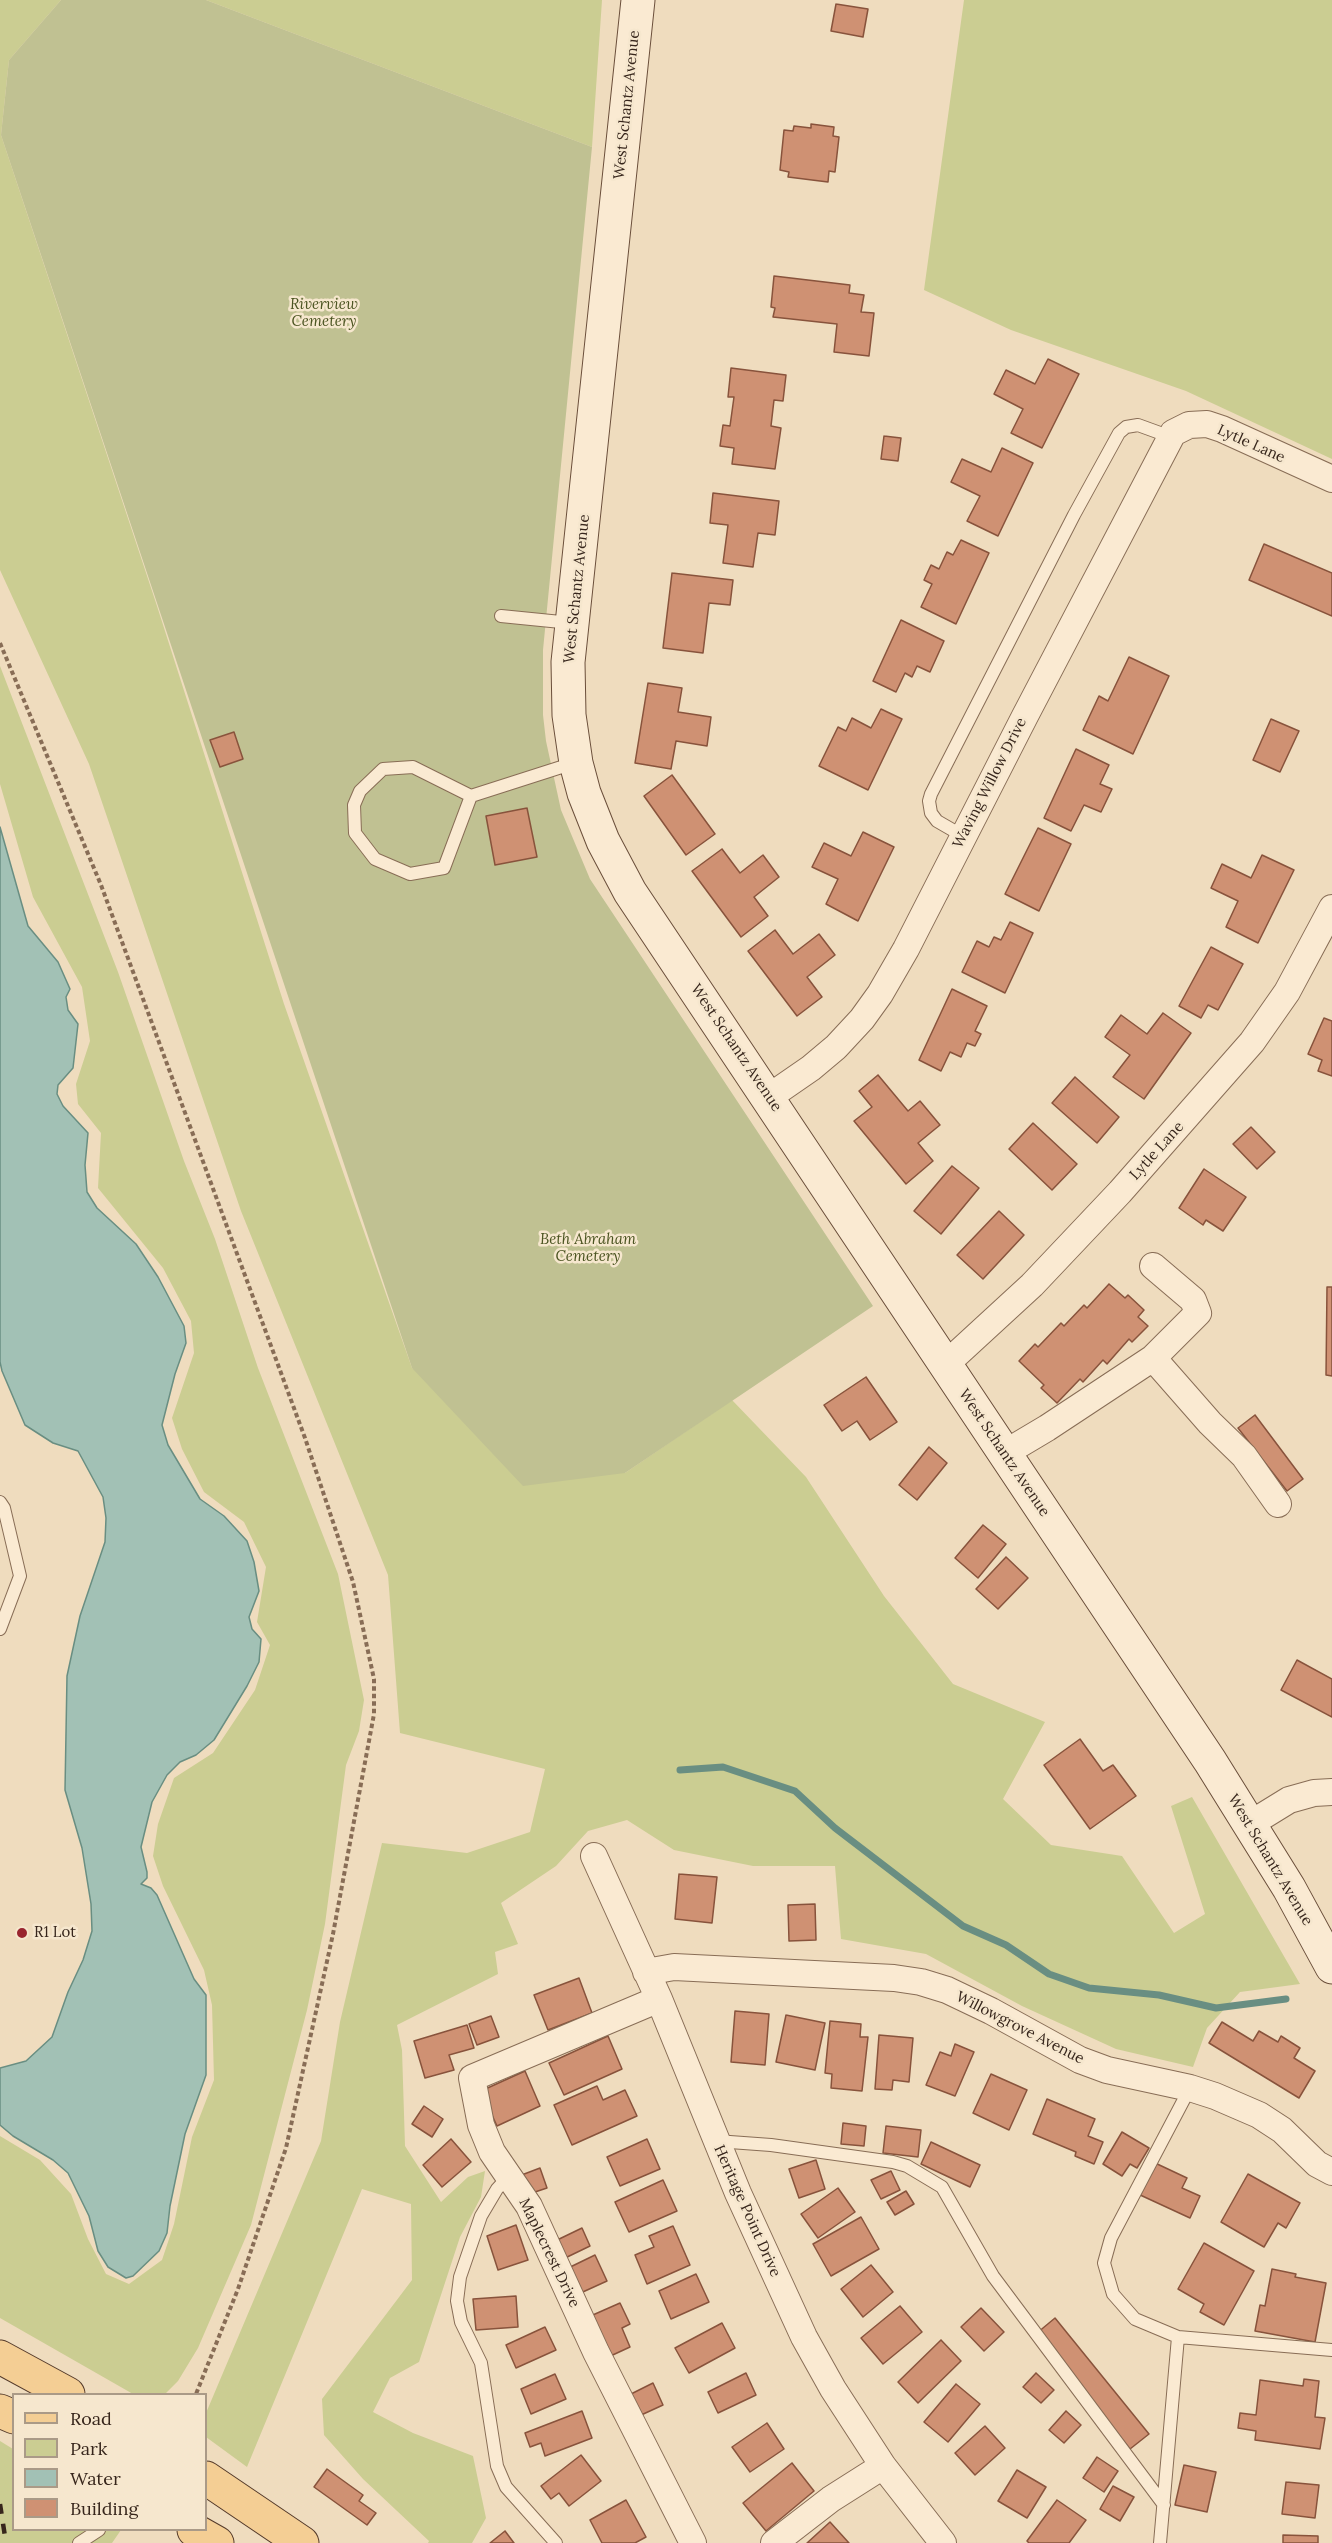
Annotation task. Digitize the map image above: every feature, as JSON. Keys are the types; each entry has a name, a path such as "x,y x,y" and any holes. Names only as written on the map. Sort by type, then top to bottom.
{"main road":[{"name":"West Schantz Avenue","path":"638,0 568,663 569,715 576,763 584,793 603,841 630,892 1250,1824 1289,1888 1332,1967"},
{"path":"0,2357 66,2393"},
{"path":"207,2479 302,2543"},
{"path":"197,2531 217,2543"}],"street":[{"name":"Lytle Lane","path":"1171,437 1173,433 1189,426 1215,426 1332,479"},
{"name":"Waving Willow Drive","path":"769,1098 836,1047 880,994 906,949 1171,437"},
{"name":"Lytle Lane","path":"945,1365 1032,1285 1120,1192 1245,1050 1287,992 1332,909"},
{"path":"1005,1453 1153,1358 1198,1313 1192,1300 1154,1266"},
{"path":"1153,1358 1210,1423 1244,1456 1278,1504"},
{"path":"1250,1824 1289,1800 1314,1793 1332,1792"},
{"name":"Heritage Point Drive","path":"594,1856 659,1999 716,2141 804,2337 833,2389 883,2466 943,2543"},
{"name":"Willowgrove Avenue","path":"646,1972 674,1967 894,1978 921,1982 947,1990 991,2011 1080,2060 1107,2070 1190,2088 1258,2115 1282,2130 1317,2164 1332,2172"},
{"name":"Maplecrest Drive","path":"659,1999 472,2078 481,2125 492,2152 530,2206 596,2352 693,2543"},
{"path":"774,2543 831,2499 883,2466"}],"lane":[{"path":"963,836 937,821 931,813 929,801 931,794 1074,515 1119,433 1126,428 1138,425 1171,437"},
{"path":"501,616 572,624"},
{"path":"471,796 444,868 410,874 375,859 355,833 354,805 360,791 382,769 413,767 471,796 576,763"},
{"path":"0,1502 4,1508 20,1576 0,1629"},
{"path":"1190,2088 1111,2238 1104,2262 1113,2294 1135,2319 1178,2337 1332,2350"},
{"path":"716,2141 771,2145 893,2162 907,2166 942,2187 993,2276 1164,2505"},
{"path":"508,2176 497,2189 481,2216 460,2277 457,2301 461,2322 481,2363 497,2466 506,2487 556,2543"},
{"path":"1160,2543 1178,2337"},
{"path":"79,2543 96,2531"}],"path":[{"path":"0,643 101,885 305,1438 353,1582 374,1679 374,1714 338,1911 286,2148 238,2289 196,2393"}],"green space":[{"path":"0,0 61,0 9,60 1,135 157,606 284,1004 412,1368 625,1473 732,1400 806,1477 884,1596 953,1684 1045,1722 1003,1799 1051,1845 1122,1856 1174,1933 1205,1914 1171,1806 1192,1797 1300,1984 1240,1992 1207,2028 1193,2067 1116,2049 1022,2006 926,1954 841,1939 835,1866 753,1866 674,1850 627,1820 588,1831 556,1866 501,1903 518,1944 495,1952 498,1974 397,2025 402,2050 405,2146 441,2202 468,2177 485,2171 481,2197 460,2237 419,2362 390,2378 373,2412 413,2433 473,2456 486,2518 472,2543 428,2543 429,2541 363,2479 324,2435 322,2399 412,2280 411,2204 362,2189 247,2467 207,2438 207,2411 321,2141 340,2022 382,1843 467,1853 530,1832 545,1769 400,1733 388,1575 241,1211 89,764 0,570"},
{"path":"61,0 206,0 592,147 543,650 543,715 546,741 561,810 590,879 873,1306 625,1473 523,1486 412,1368 1,135 9,60"},
{"path":"206,0 602,0 592,147"},
{"path":"964,0 1332,0 1332,459 1186,391 1011,330 924,290"},
{"path":"0,666 118,972 184,1161 215,1239 258,1368 338,1574 364,1700 359,1731 346,1765 325,1924 307,2010 251,2225 198,2348 178,2381 166,2393 131,2393 0,2318 0,2136 40,2160 71,2194 88,2239 106,2274 129,2284 162,2260 174,2224 192,2137 214,2080 212,2005 204,1970 163,1886 153,1856 158,1824 174,1778 213,1753 255,1690 270,1645 257,1622 266,1567 244,1522 204,1492 182,1449 172,1418 194,1353 191,1321 163,1268 98,1188 101,1133 78,1104 76,1084 90,1041 82,987 33,897 0,784"},
{"path":"0,2441 12,2448 12,2531 120,2531 112,2543 0,2543"}],"water":[{"path":"0,827 28,926 58,962 70,989 66,997 68,1010 78,1024 73,1068 58,1085 57,1094 63,1106 88,1133 85,1165 87,1192 97,1208 136,1244 158,1277 184,1326 186,1343 175,1374 162,1425 168,1445 200,1499 224,1516 247,1541 254,1562 259,1591 249,1617 252,1629 261,1639 259,1662 214,1740 196,1755 180,1762 167,1775 152,1802 141,1847 147,1878 141,1884 151,1888 157,1895 194,1979 206,1995 206,2075 185,2134 170,2206 167,2233 159,2251 133,2276 126,2278 108,2267 98,2251 89,2216 68,2173 53,2160 13,2136 0,2125 0,2068 26,2061 52,2037 68,1992 83,1960 92,1931 91,1904 82,1848 65,1790 67,1676 80,1616 105,1542 106,1518 103,1497 78,1451 53,1443 25,1425 0,1362"}],"building":[{"path":"836,4 868,9 863,37 831,31"},
{"path":"811,124 834,127 833,136 839,137 835,172 829,171 828,182 788,177 789,172 780,170 784,130 793,131 794,126 811,128"},
{"path":"774,276 850,285 849,293 864,295 861,312 874,313 869,356 834,352 837,324 773,317 775,308 771,307"},
{"path":"1048,359 1079,374 1042,448 1011,433 1023,409 994,394 1006,370 1035,384"},
{"path":"731,368 786,375 783,401 774,400 771,426 781,428 775,469 732,464 734,448 720,446 723,425 730,426 734,397 728,397"},
{"path":"884,436 901,438 898,461 881,459"},
{"path":"1002,448 1033,463 998,536 967,521 980,496 951,482 962,459 991,472"},
{"path":"713,493 779,501 775,535 758,533 753,567 723,563 728,525 710,523"},
{"path":"961,540 989,553 956,624 921,607 932,584 924,580 931,565 939,569 947,552 953,555"},
{"path":"1264,544 1332,573 1332,616 1249,580"},
{"path":"672,573 733,580 730,605 709,603 703,653 663,648"},
{"path":"901,620 944,641 930,672 917,666 912,677 905,673 896,692 873,681"},
{"path":"1129,657 1169,676 1133,754 1083,730 1099,696 1108,701"},
{"path":"648,683 682,688 678,712 711,717 707,746 676,741 671,769 635,763"},
{"path":"881,709 902,719 868,790 819,766 838,727 846,731 852,718 871,728"},
{"path":"1271,719 1299,731 1280,772 1253,760"},
{"path":"234,732 243,759 220,767 210,740"},
{"path":"1076,749 1109,765 1100,784 1112,789 1101,812 1084,805 1071,831 1044,818"},
{"path":"672,775 715,834 686,855 644,796"},
{"path":"527,808 537,857 495,865 486,816"},
{"path":"1038,828 1071,844 1039,911 1005,894"},
{"path":"863,832 894,847 858,921 826,904 838,879 812,867 824,843 851,856"},
{"path":"722,849 740,873 763,855 779,877 754,897 768,916 741,937 692,871"},
{"path":"1262,855 1294,870 1258,943 1226,927 1238,901 1211,888 1222,864 1251,878"},
{"path":"1010,922 1033,933 1005,993 962,972 977,941 989,947 994,937 1001,940"},
{"path":"775,930 793,954 819,934 835,955 807,977 822,997 797,1016 748,951"},
{"path":"1211,947 1243,964 1218,1010 1208,1005 1201,1018 1179,1006"},
{"path":"952,989 987,1006 975,1031 981,1034 975,1046 967,1043 961,1057 950,1052 941,1071 919,1060"},
{"path":"1163,1013 1191,1033 1144,1099 1113,1077 1130,1055 1105,1037 1121,1015 1147,1034"},
{"path":"1324,1018 1332,1021 1332,1076 1318,1071 1322,1060 1308,1054"},
{"path":"878,1075 908,1111 920,1101 940,1125 918,1143 933,1161 906,1184 854,1121 872,1107 859,1091"},
{"path":"1075,1077 1119,1117 1097,1143 1052,1103"},
{"path":"1033,1123 1077,1164 1052,1190 1009,1149"},
{"path":"1251,1127 1275,1152 1257,1169 1233,1144"},
{"path":"952,1166 979,1188 941,1234 914,1211"},
{"path":"1204,1169 1246,1197 1223,1231 1206,1220 1203,1225 1179,1208"},
{"path":"999,1211 1024,1235 983,1279 957,1255"},
{"path":"1109,1284 1125,1298 1128,1295 1144,1310 1138,1317 1148,1326 1132,1342 1129,1339 1107,1364 1103,1360 1083,1382 1080,1379 1057,1403 1041,1388 1044,1385 1019,1361 1035,1344 1038,1347 1061,1323 1064,1326 1084,1305 1087,1308"},
{"path":"1327,1287 1332,1287 1332,1376 1326,1375"},
{"path":"866,1377 897,1422 870,1440 857,1421 842,1431 824,1405"},
{"path":"1255,1415 1303,1479 1287,1491 1238,1428"},
{"path":"929,1447 947,1463 917,1500 899,1485"},
{"path":"983,1525 1006,1544 978,1578 955,1558"},
{"path":"1006,1557 1028,1578 998,1609 976,1589"},
{"path":"1297,1660 1332,1679 1332,1717 1281,1690"},
{"path":"1080,1739 1103,1771 1113,1765 1136,1796 1090,1829 1044,1765"},
{"path":"679,1874 717,1877 712,1923 675,1919"},
{"path":"815,1904 816,1940 789,1941 788,1905"},
{"path":"579,1978 592,2013 548,2030 534,1995"},
{"path":"735,2011 769,2014 765,2065 731,2062"},
{"path":"786,2015 825,2023 815,2070 776,2062"},
{"path":"491,2016 499,2037 477,2045 469,2024"},
{"path":"830,2021 861,2024 860,2037 868,2037 862,2091 831,2088 832,2074 825,2073"},
{"path":"1222,2022 1253,2041 1259,2031 1278,2042 1281,2036 1300,2048 1294,2058 1315,2071 1299,2098 1209,2043"},
{"path":"467,2025 474,2048 449,2055 454,2070 425,2078 414,2041"},
{"path":"879,2035 913,2038 909,2082 893,2080 892,2090 875,2089"},
{"path":"608,2036 622,2069 564,2095 549,2063"},
{"path":"955,2044 974,2052 955,2096 926,2085 940,2052 951,2056"},
{"path":"525,2071 540,2106 497,2126 481,2091"},
{"path":"991,2074 1027,2090 1009,2130 973,2113"},
{"path":"597,2086 603,2100 625,2090 637,2116 572,2145 554,2105"},
{"path":"1047,2099 1095,2119 1088,2136 1103,2142 1094,2164 1075,2156 1076,2152 1033,2134"},
{"path":"424,2106 443,2119 432,2137 412,2124"},
{"path":"843,2123 866,2126 864,2146 841,2144"},
{"path":"886,2126 921,2130 918,2157 883,2153"},
{"path":"1122,2132 1149,2148 1137,2168 1130,2164 1122,2176 1103,2164"},
{"path":"451,2139 471,2162 442,2187 423,2165"},
{"path":"647,2139 660,2169 620,2186 607,2157"},
{"path":"931,2142 980,2165 970,2187 921,2164"},
{"path":"816,2160 825,2189 799,2198 789,2169"},
{"path":"1153,2162 1187,2178 1182,2188 1200,2196 1190,2218 1138,2194"},
{"path":"540,2168 547,2188 526,2195 519,2176"},
{"path":"891,2171 900,2190 881,2199 871,2180"},
{"path":"1248,2174 1300,2203 1286,2228 1278,2223 1264,2247 1221,2222"},
{"path":"663,2180 677,2211 629,2232 615,2202"},
{"path":"838,2188 855,2212 818,2238 801,2214"},
{"path":"906,2191 914,2204 895,2215 887,2202"},
{"path":"861,2217 879,2249 831,2276 813,2244"},
{"path":"516,2225 528,2260 498,2270 487,2236"},
{"path":"673,2226 690,2265 647,2284 635,2255 654,2247 649,2236"},
{"path":"582,2228 590,2246 561,2260 553,2242"},
{"path":"1204,2243 1254,2271 1224,2325 1200,2312 1204,2304 1178,2289"},
{"path":"595,2255 607,2281 574,2296 562,2271"},
{"path":"871,2265 893,2292 863,2317 841,2289"},
{"path":"1272,2269 1296,2274 1295,2277 1326,2283 1315,2342 1255,2331 1260,2305 1265,2306"},
{"path":"696,2274 709,2302 671,2319 659,2291"},
{"path":"516,2296 518,2327 476,2330 473,2299"},
{"path":"620,2303 630,2324 622,2328 630,2347 604,2359 586,2318"},
{"path":"900,2306 922,2332 883,2364 861,2338"},
{"path":"981,2308 1004,2332 984,2351 961,2327"},
{"path":"1055,2318 1149,2434 1130,2449 1037,2333"},
{"path":"722,2323 735,2348 689,2373 675,2348"},
{"path":"545,2327 556,2350 516,2368 506,2345"},
{"path":"941,2340 961,2361 918,2403 898,2382"},
{"path":"746,2373 756,2395 718,2413 708,2392"},
{"path":"1036,2373 1054,2390 1041,2403 1023,2387"},
{"path":"555,2374 566,2399 531,2414 521,2389"},
{"path":"1304,2379 1319,2381 1315,2417 1325,2418 1320,2449 1255,2440 1256,2431 1238,2428 1240,2413 1256,2415 1260,2380 1303,2386"},
{"path":"653,2383 663,2405 639,2416 629,2395"},
{"path":"956,2384 980,2404 948,2442 924,2422"},
{"path":"582,2411 592,2438 545,2456 541,2443 530,2447 525,2433"},
{"path":"1066,2411 1081,2425 1064,2443 1049,2430"},
{"path":"767,2423 784,2449 750,2472 732,2447"},
{"path":"985,2426 1005,2448 975,2475 955,2453"},
{"path":"581,2455 601,2481 569,2506 559,2493 551,2499 541,2486"},
{"path":"1097,2457 1118,2471 1104,2492 1083,2478"},
{"path":"792,2463 814,2491 766,2531 743,2503"},
{"path":"1184,2465 1216,2472 1207,2512 1175,2505"},
{"path":"327,2469 363,2495 359,2501 376,2513 367,2525 314,2487"},
{"path":"1017,2470 1046,2487 1027,2518 998,2501"},
{"path":"1286,2482 1319,2485 1315,2518 1282,2514"},
{"path":"1113,2486 1134,2497 1120,2521 1100,2509"},
{"path":"626,2500 646,2537 635,2543 602,2543 590,2520"},
{"path":"1057,2500 1086,2520 1069,2543 1029,2543 1027,2541"},
{"path":"830,2522 849,2543 807,2543"},
{"path":"505,2531 514,2543 490,2543"},
{"path":"1283,2535 1318,2536 1318,2543 1283,2543"}],"waterway":[{"path":"680,1770 723,1767 795,1791 835,1828 963,1926 1006,1945 1049,1974 1089,1988 1159,1995 1216,2008 1286,1999"}],"railway":[{"path":"0,2504 6,2543"}],"place":[{"name":"R1 Lot","path":"22,1933"}],"park label":[{"name":"Riverview Cemetery","path":"324,314"},
{"name":"Beth Abraham Cemetery","path":"588,1248"}]}
